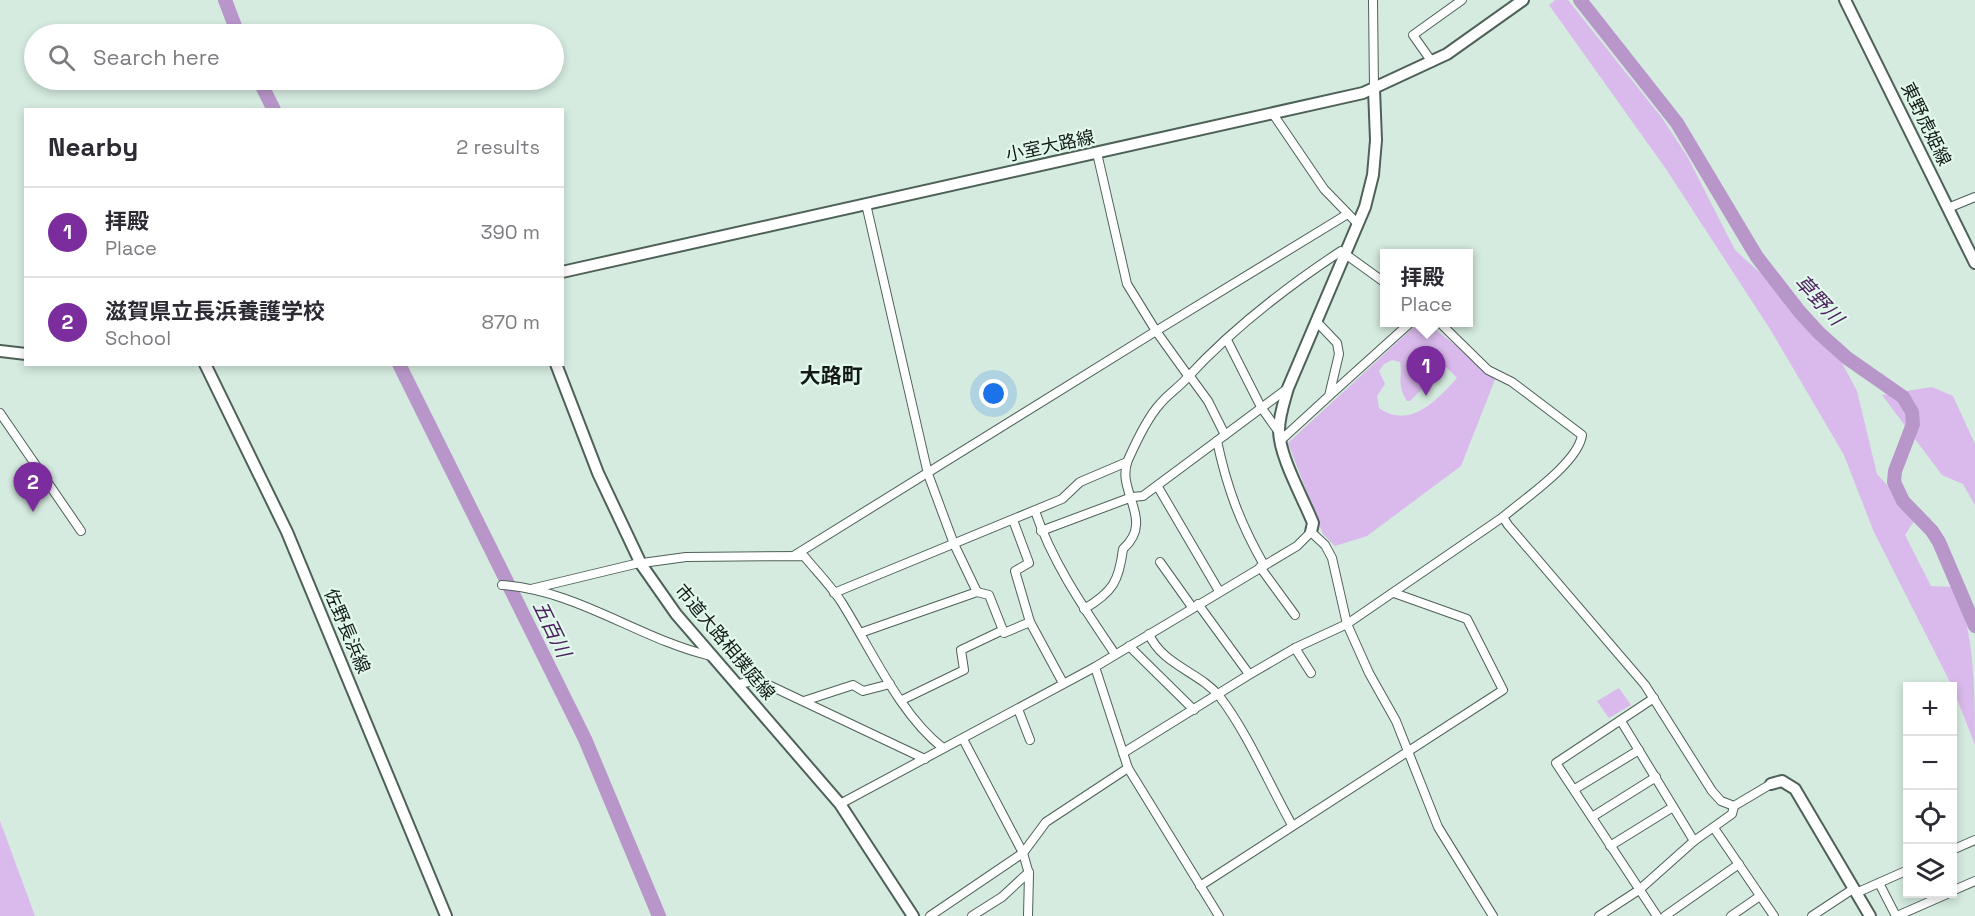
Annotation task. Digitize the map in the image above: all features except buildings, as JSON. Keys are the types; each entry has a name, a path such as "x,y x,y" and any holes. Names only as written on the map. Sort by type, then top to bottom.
{"main road":[{"name":"小室大路線","path":"564,272 1273,114 1374,89 1432,62 1478,33 1523,0"},
{"name":"東野虎姫線","path":"1845,0 1975,263"},
{"path":"1311,532 1313,523 1280,436 1288,388 1365,207 1373,175 1376,140 1374,89"},
{"path":"0,351 24,354"},
{"name":"佐野長浜線","path":"206,366 287,532 446,916"},
{"name":"市道大路相撲庭線","path":"556,366 603,483 641,564 676,614 711,656 739,684 840,804 913,916"},
{"path":"1771,784 1782,781 1795,789 1870,916"}],"street":[{"path":"1373,0 1374,89"},
{"path":"1432,62 1413,35 1462,0"},
{"path":"1273,114 1324,189 1346,215 1357,223"},
{"path":"1098,153 1127,284 1156,331 1208,401 1225,435"},
{"path":"1948,208 1975,197"},
{"path":"866,204 928,474 954,544 977,592"},
{"path":"795,555 1346,215"},
{"path":"1084,609 1096,602 1120,576 1123,549 1134,539 1137,516 1129,491 1127,462 1159,405 1227,340 1318,266 1341,251 1380,279"},
{"path":"1316,321 1337,343 1339,354 1329,396"},
{"path":"1227,340 1261,407 1280,436 1329,396 1405,327"},
{"path":"1123,753 1249,675 1295,648 1347,624 1394,593 1503,517 1552,476 1581,444 1582,435 1512,382 1488,369 1444,327"},
{"path":"1041,531 1132,496 1143,496 1288,388"},
{"path":"0,412 81,531"},
{"path":"1217,441 1226,486 1246,534 1262,566 1295,615"},
{"path":"834,593 1062,500 1080,482 1127,462"},
{"path":"1158,487 1219,591"},
{"path":"1035,511 1041,531 1070,589 1116,654"},
{"path":"1503,517 1654,698 1712,790 1721,801 1734,806"},
{"path":"1013,520 1029,563 1015,571 1030,622 1063,684"},
{"path":"840,804 1095,667 1297,546 1311,532 1325,545 1332,558 1347,624 1369,673 1396,722 1438,827 1493,916"},
{"path":"531,589 641,564 686,557 804,556 834,593 890,684 933,740 943,748"},
{"path":"1160,562 1249,675"},
{"path":"502,585 531,589 570,600 689,650 711,656"},
{"path":"860,633 977,592 989,595 1004,633 1030,622"},
{"path":"1200,886 1503,690 1467,619 1394,593"},
{"path":"902,700 963,670 961,650 1003,630"},
{"path":"1149,634 1153,644 1167,658 1194,675 1218,695 1292,825"},
{"path":"1129,646 1194,710"},
{"path":"1295,648 1311,673"},
{"path":"1095,667 1128,768 1219,916"},
{"path":"739,684 758,680 925,759"},
{"path":"804,702 853,685 863,691 890,684"},
{"path":"1654,698 1556,763 1657,916"},
{"path":"1018,709 1030,740"},
{"path":"1622,721 1694,840"},
{"path":"963,739 1023,853 1029,872 1028,916"},
{"path":"1575,789 1639,750"},
{"path":"930,916 1023,853 1046,822 1128,768"},
{"path":"1593,817 1656,777"},
{"path":"1599,916 1639,890 1694,840 1732,814 1734,806 1771,784"},
{"path":"1610,846 1673,807"},
{"path":"1714,828 1774,916"},
{"path":"1957,848 1975,840"},
{"path":"1665,916 1739,864"},
{"path":"972,916 1002,897 1029,872"},
{"path":"1812,916 1855,891 1903,872"},
{"path":"1957,889 1975,881"},
{"path":"1879,883 1896,916 1938,898"},
{"path":"1731,916 1760,896"}],"shaded area":[{"path":"1555,0 1568,0 1662,118 1687,156 1735,250 1826,333 1857,391 1877,474 1889,487 1900,485 1915,520 1905,535 1931,586 1954,587 1961,603 1970,642 1975,707 1975,745 1957,699 1957,682 1950,682 1873,530 1844,455 1770,329 1666,169 1549,5"},
{"path":"1414,327 1432,327 1496,377 1461,466 1367,536 1335,546 1323,534 1288,443","holes":["1392,360 1400,362 1401,385 1407,401 1410,401 1445,366 1457,378 1422,410 1401,416 1390,414 1379,408 1377,396 1385,384 1379,371 1384,364"]},
{"path":"1932,387 1953,396 1975,444 1975,505 1963,484 1942,475 1882,395"},
{"path":"1619,688 1631,705 1609,718 1597,701"},
{"path":"0,821 35,916 0,916"}],"waterway":[{"name":"五百川","path":"225,0 234,24"},
{"name":"草野川","path":"1580,0 1677,123 1757,257 1799,311 1847,358 1903,397 1912,412 1913,424 1895,471 1894,482 1903,501 1932,531 1939,542 1975,626"},
{"name":"五百川","path":"264,90 273,108"},
{"name":"五百川","path":"400,366 585,739 659,916"}],"place":[{"name":"拝殿","path":"1426,396"},
{"name":"滋賀県立長浜養護学校","path":"33,512"}],"district":[{"name":"大路町","path":"831,376"}]}
